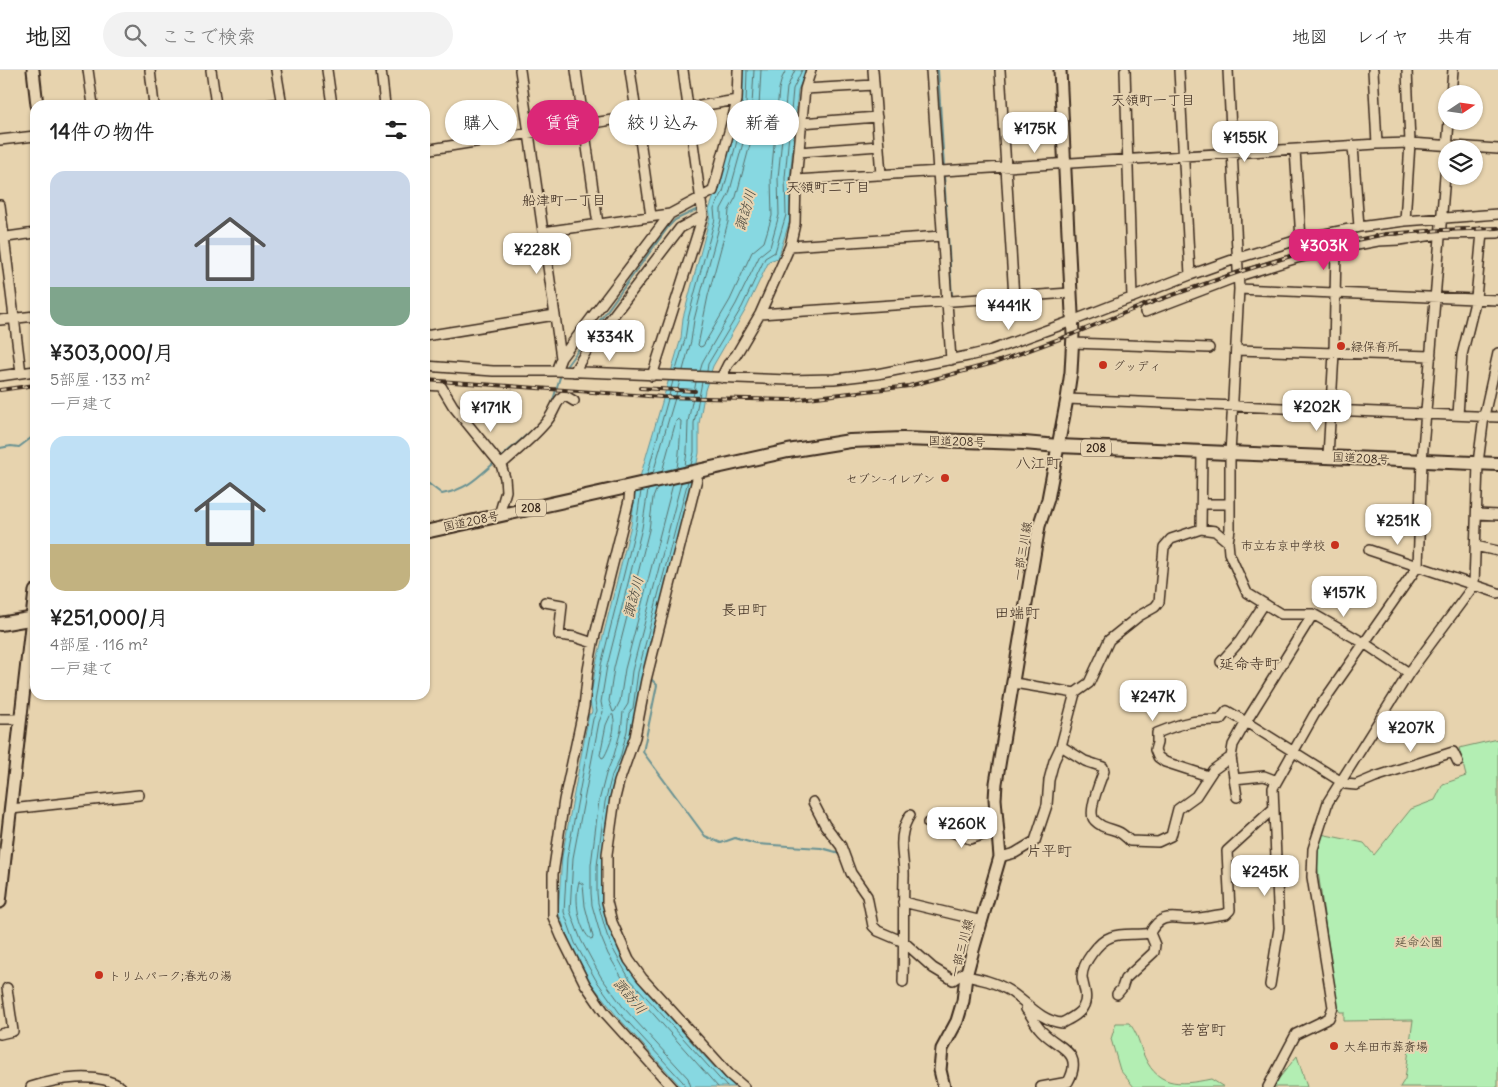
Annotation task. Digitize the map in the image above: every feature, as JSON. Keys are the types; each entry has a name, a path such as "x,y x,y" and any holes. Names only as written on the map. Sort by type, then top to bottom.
{"highway":[{"name":"国道208号","path":"430,531 850,440 903,439 1024,443 1230,454 1328,456 1498,464"},
{"path":"0,624 30,619"}],"main road":[{"path":"33,70 36,100"},
{"name":"一部三川線","path":"944,1087 940,1070 942,1049 957,1021 963,1001 967,973 1000,857 995,799 996,783 1039,526 1048,499 1071,372 1073,343 1060,70"},
{"path":"0,902 30,649"}],"street":[{"path":"88,70 92,100"},
{"path":"150,70 153,100"},
{"path":"211,70 215,100"},
{"path":"276,70 281,100"},
{"path":"327,70 331,100"},
{"path":"380,70 385,100"},
{"path":"520,70 527,115"},
{"path":"576,70 580,100"},
{"path":"630,70 634,100"},
{"path":"683,70 687,100"},
{"path":"737,100 738,70"},
{"path":"721,378 760,314 790,246 795,224 796,180 805,88 811,70"},
{"path":"873,70 881,175"},
{"path":"931,70 951,360"},
{"path":"1000,70 1014,298"},
{"path":"1125,70 1132,298"},
{"path":"1180,70 1190,275"},
{"path":"1228,70 1239,276 1234,406 1230,454 1229,553 1247,593 1281,614 1313,614 1364,643 1409,672"},
{"path":"1373,70 1377,144"},
{"path":"1405,221 1410,143 1407,70"},
{"path":"1452,85 1453,70"},
{"path":"805,88 874,85"},
{"path":"802,123 877,117"},
{"path":"430,149 527,134"},
{"path":"0,140 30,137"},
{"path":"543,232 670,214 713,191 727,138"},
{"path":"796,180 1065,165 1377,144 1410,143 1438,146"},
{"path":"531,145 561,358"},
{"path":"587,145 598,224"},
{"path":"641,145 650,216"},
{"path":"652,376 703,216 693,145"},
{"path":"799,152 879,146"},
{"path":"1353,146 1359,227"},
{"path":"1483,148 1498,149"},
{"path":"1295,150 1302,239"},
{"path":"1270,985 1278,928 1273,788 1314,715 1418,566 1422,461 1445,185"},
{"path":"0,204 2,238 21,373"},
{"path":"556,371 561,358 670,214"},
{"path":"430,366 493,371 556,371 788,380 834,379 876,374 989,351 1190,275 1302,239 1359,227 1405,221 1498,214"},
{"path":"574,372 587,350 680,228 703,216"},
{"path":"1458,415 1462,355 1476,298 1482,232"},
{"path":"1145,312 1239,276 1297,258 1336,249 1378,241 1441,234 1498,233"},
{"path":"2,238 30,234"},
{"path":"790,246 942,236"},
{"path":"1328,456 1334,353 1336,249"},
{"path":"1239,289 1498,300"},
{"path":"760,314 1070,293"},
{"path":"430,335 554,315"},
{"path":"0,320 30,316"},
{"path":"1073,343 1209,348"},
{"path":"1236,350 1431,356"},
{"path":"1268,1087 1296,1034 1329,1018 1333,1008 1312,877 1313,849 1328,802 1409,672 1474,585 1478,464 1484,416 1498,353"},
{"path":"0,376 30,372"},
{"path":"430,385 441,386 454,406 501,465 506,491 499,515"},
{"path":"501,465 546,423 554,412 557,401 564,395 574,401"},
{"path":"1067,399 1498,417"},
{"path":"1201,530 1202,452"},
{"path":"695,473 697,479 646,680 635,737 615,798 607,854 607,902 620,942 629,960 642,978 729,1074 744,1087"},
{"path":"634,486 593,643 584,707 564,800 553,874 553,917 560,936 585,984 605,1013 672,1087"},
{"path":"1202,504 1230,504"},
{"path":"1477,514 1498,515"},
{"path":"1000,857 1015,853 1035,841 1047,805 1049,780 1054,761 1061,746 1075,693 1089,683 1109,640 1159,602 1164,547 1171,539 1201,530 1215,531 1228,542"},
{"path":"1475,546 1498,551"},
{"path":"1369,550 1498,593"},
{"path":"546,602 562,604 560,635 575,637 593,643"},
{"path":"1221,662 1240,641 1264,604"},
{"path":"1237,797 1231,757 1233,745 1313,614"},
{"path":"1014,683 1075,693"},
{"path":"1208,776 1165,762 1158,757 1155,750 1157,733 1190,721 1220,720 1227,711 1345,784 1356,785 1453,752 1458,762"},
{"path":"0,718 21,719"},
{"path":"1061,746 1085,761 1103,767 1104,772 1095,798 1092,817 1094,821 1102,826 1121,832 1130,841 1158,842 1171,836 1178,809 1196,796 1208,776 1219,764 1231,757"},
{"path":"1234,779 1264,776 1277,781"},
{"path":"11,809 140,795"},
{"path":"812,802 825,825 841,846 851,873 867,896 873,926 878,932 904,942 933,968 953,980 967,973 1002,987 1020,998 1046,1020 1062,1023 1075,1017 1083,1009 1086,996 1082,973 1090,957 1108,938 1117,935 1150,933 1154,926 1162,919 1172,917 1198,918 1226,914 1230,910 1227,851 1274,808"},
{"path":"903,982 904,877 902,834 910,815"},
{"path":"928,823 970,839 998,830"},
{"path":"903,902 982,921"},
{"path":"1117,994 1122,988 1125,979 1154,952 1155,945 1150,933"},
{"path":"1002,987 1005,992 1034,1018 1038,1028 1066,1049 1072,1058 1074,1065 1070,1084 1042,1087"},
{"path":"0,1034 13,1031 7,988"},
{"path":"31,1087 46,1082 79,1077 114,1082 121,1087"}],"green space":[{"name":"延命公園","path":"1498,739 1498,1087 1400,1087 1405,1079 1413,1020 1344,1021 1344,1012 1340,1012 1337,1008 1316,857 1321,834 1364,843 1374,855 1411,809 1435,800 1443,784 1466,776 1459,748"},
{"path":"1116,1023 1129,1023 1148,1063 1161,1078 1178,1083 1211,1079 1224,1087 1134,1087 1120,1070 1111,1039"},
{"path":"1297,1056 1307,1087 1272,1087"}],"water":[{"path":"742,70 807,70 798,90 797,100 741,100"},
{"name":"諏訪川","path":"731,145 793,145 790,179 790,220 778,258 769,261 746,309 713,366 705,390 699,424 699,453 693,482 643,674 638,711 634,715 630,737 610,802 603,847 603,891 606,912 621,954 633,974 648,993 704,1056 735,1087 681,1087 616,1015 591,983 571,945 558,912 562,857 589,714 592,711 590,702 596,664 631,525 635,494 681,338 683,318 710,217 709,210 715,193 718,191"}],"waterway":[{"path":"938,70 944,167"},
{"path":"944,175 952,297"},
{"path":"565,368 669,226 675,220 698,209"},
{"path":"552,403 561,374"},
{"path":"500,458 538,425"},
{"path":"0,448 19,447 30,439"},
{"path":"430,485 442,494 451,492 471,483 494,463"},
{"path":"650,678 657,685 643,752 705,836 721,843 735,838 756,844 821,848 836,852 840,856"}],"railway":[{"path":"430,380 662,397 791,400 909,386 997,362 1144,305 1239,272 1317,248 1386,234 1498,228"},
{"path":"0,390 30,386"},
{"path":"640,388 695,391"}],"place":[{"name":"緑保育所","path":"1341,346"},
{"name":"グッディ","path":"1103,365"},
{"name":"セブン-イレブン","path":"945,478"},
{"name":"市立右京中学校","path":"1335,545"},
{"name":"トリムパーク;春光の湯","path":"99,975"},
{"name":"大牟田市葬斎場","path":"1334,1046"}],"district":[{"name":"天領町一丁目","path":"1153,100"},
{"name":"天領町二丁目","path":"828,187"},
{"name":"船津町一丁目","path":"564,200"},
{"name":"八江町","path":"1038,462"},
{"name":"長田町","path":"744,609"},
{"name":"田端町","path":"1017,612"},
{"name":"延命寺町","path":"1249,663"},
{"name":"片平町","path":"1049,850"},
{"name":"若宮町","path":"1203,1029"}]}
